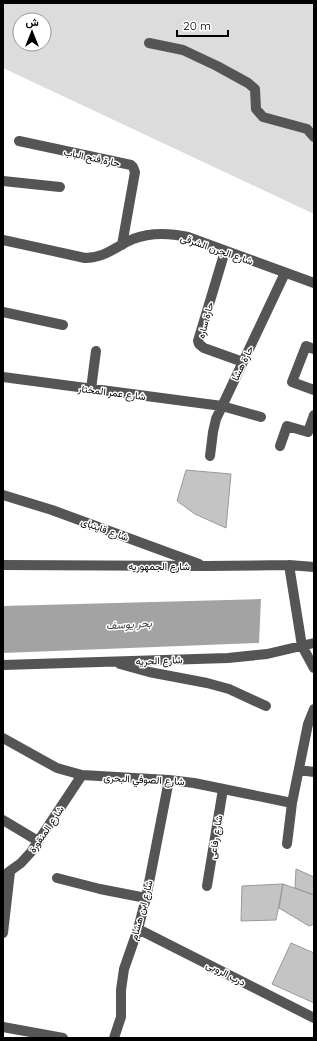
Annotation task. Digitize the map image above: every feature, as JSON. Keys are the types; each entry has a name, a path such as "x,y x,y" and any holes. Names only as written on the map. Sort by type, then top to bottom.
{"street":[{"path":"149,43 183,50 248,83 255,89 256,109 263,117 306,129 314,137"},
{"name":"حارة فتح الباب","path":"19,141 130,165 133,167 135,172 122,245"},
{"path":"3,181 60,187"},
{"name":"شارع الجرن الشرقى","path":"3,240 85,258 95,258 105,255 134,239 147,235 161,233 174,234 188,237 314,283"},
{"name":"حارة ساره","path":"225,251 198,341 204,348 243,362"},
{"name":"حارة هشا","path":"210,456 216,420 285,273"},
{"path":"3,312 63,325"},
{"path":"314,349 306,346 292,382 314,390"},
{"path":"92,389 96,351"},
{"name":"شارع عمر المختار","path":"3,377 222,406 261,417"},
{"path":"280,446 287,426 308,432 314,415"},
{"name":"شارع قايتباى","path":"3,495 52,510 206,566"},
{"name":"شارع الجمهوريه","path":"3,565 289,565 314,567"},
{"path":"289,565 302,646 314,668"},
{"name":"شارع الحريه","path":"3,665 248,656 287,650 314,643"},
{"path":"110,661 149,672 207,683 229,689 266,706"},
{"path":"287,844 292,803 308,724 314,709"},
{"name":"شارع الصوفي البحرى","path":"3,738 51,765 82,775 169,780 194,783 292,803"},
{"path":"299,770 314,772"},
{"name":"شارع المنقورة","path":"6,874 31,852 82,775"},
{"name":"شارع ابن هشام","path":"114,1038 121,1017 121,990 124,969 138,928 146,898 169,780"},
{"name":"شارع رفاعى","path":"207,886 223,789"},
{"path":"3,820 38,841"},
{"path":"3,933 6,874"},
{"path":"57,878 100,889 146,898"},
{"name":"درب الروبى","path":"138,928 314,1018"},
{"path":"3,1027 43,1037 62,1038"}],"shaded area":[{"path":"3,3 314,3 314,214 3,68"}],"water":[{"name":"بحر يوسف","path":"261,599 259,643 3,653 3,606"}],"building":[{"path":"186,470 231,474 226,528 195,514 177,501"},
{"path":"296,869 314,877 314,895 295,888"},
{"path":"283,884 314,895 314,924 309,926 279,908"},
{"path":"283,884 276,920 241,921 242,886"},
{"path":"291,943 314,953 314,1003 272,984"}]}
